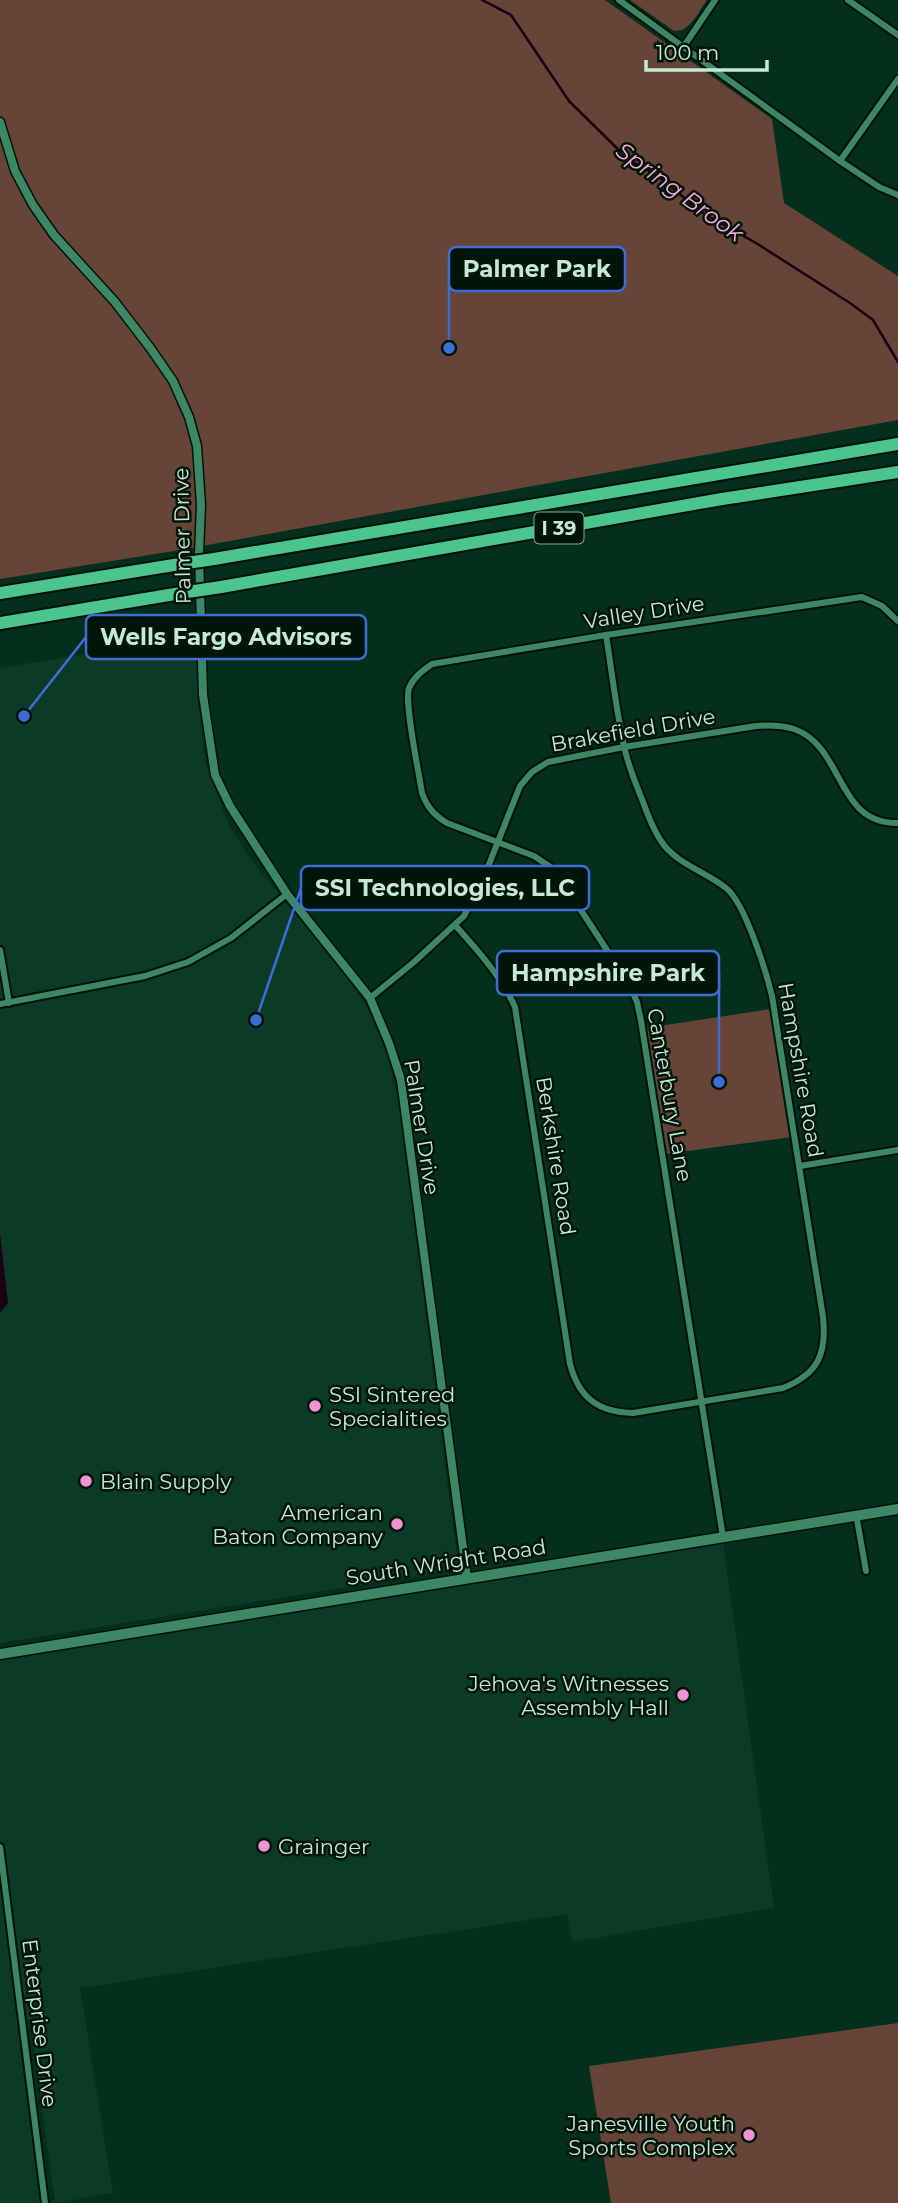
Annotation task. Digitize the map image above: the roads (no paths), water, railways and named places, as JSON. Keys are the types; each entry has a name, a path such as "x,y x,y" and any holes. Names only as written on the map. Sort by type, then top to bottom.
{"highway":[{"name":"I 39","path":"0,593 898,444"},
{"name":"I 39","path":"0,623 898,472"}],"main road":[{"name":"South Wright Road","path":"0,1654 898,1509"}],"street":[{"path":"619,0 840,161 879,187 898,195"},
{"path":"684,46 715,0"},
{"path":"848,0 898,35"},
{"path":"840,161 898,79"},
{"name":"Palmer Drive","path":"0,122 15,171 33,205 54,235 114,302 151,349 173,381 189,418 197,446 201,505 199,554 203,695 215,775 230,806 287,894 370,998 401,1080 467,1578"},
{"name":"Valley Drive","path":"414,679 432,664 862,597 882,606 898,621"},
{"name":"Hampshire Road","path":"606,635 624,747 653,827 672,855 727,889 745,919 767,977 824,1317 823,1351 817,1365 797,1383 783,1388 702,1401"},
{"name":"Canterbury Lane","path":"414,679 407,698 426,806 435,816 447,823 534,856 549,866 560,878 629,984 637,1002 723,1536"},
{"name":"Brakefield Drive","path":"370,998 464,916 482,882 520,786 532,772 548,762 624,747 776,725 796,730 826,753 852,803 865,814 880,821 898,822"},
{"path":"0,1004 145,976 188,962 231,939 287,894"},
{"name":"Berkshire Road","path":"456,925 499,978 515,1007 570,1364 580,1390 594,1404 616,1412 633,1413 702,1401"},
{"path":"0,950 9,1003"},
{"path":"800,1166 898,1150"},
{"path":"856,1514 866,1572"},
{"name":"Enterprise Drive","path":"0,1847 45,2203"}],"waterway":[{"name":"Spring Brook","path":"482,0 511,15 569,101 628,159 658,176 701,212 756,243 873,320 898,362"}],"place":[{"name":"Palmer Park","path":"449,348"},
{"name":"Wells Fargo Advisors","path":"24,716"},
{"name":"SSI Technologies, LLC","path":"256,1020"},
{"name":"Hampshire Park","path":"719,1082"},
{"name":"SSI Sintered Specialities","path":"315,1406"},
{"name":"Blain Supply","path":"86,1481"},
{"name":"American Baton Company","path":"397,1524"},
{"name":"Jehova's Witnesses Assembly Hall","path":"683,1695"},
{"name":"Grainger","path":"264,1846"},
{"name":"Janesville Youth Sports Complex","path":"749,2135"}]}
